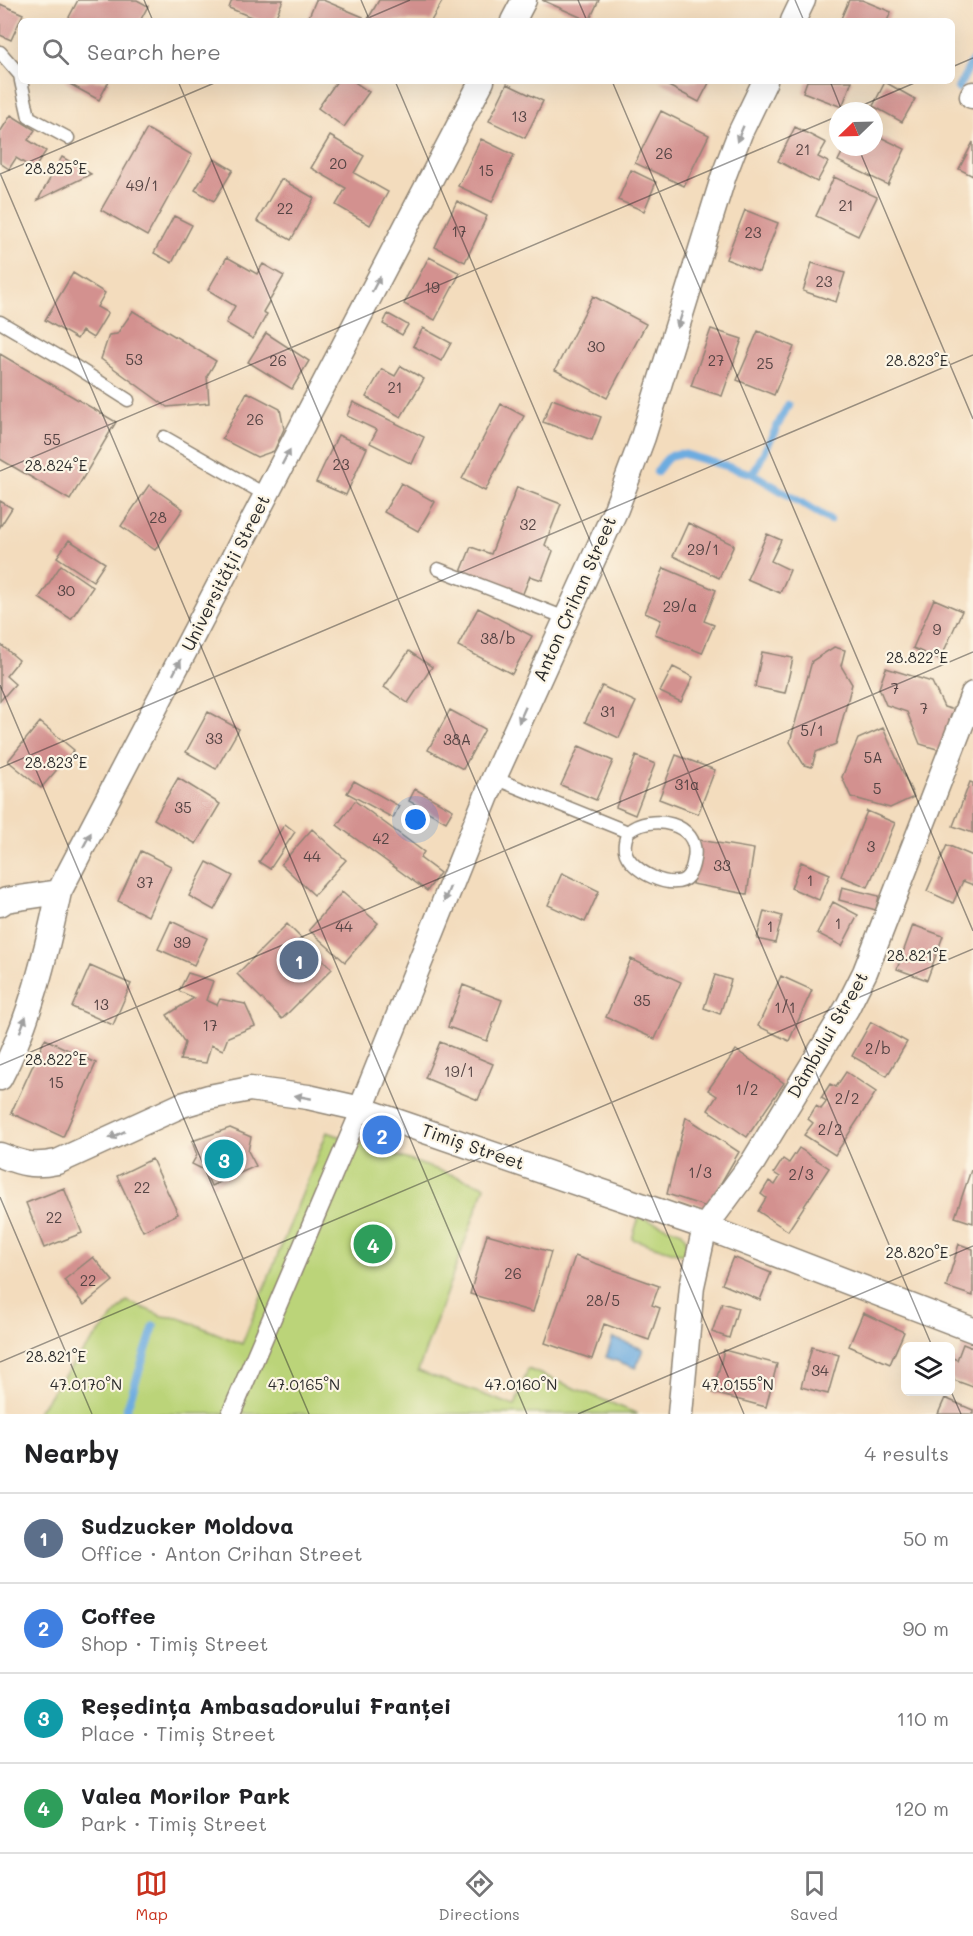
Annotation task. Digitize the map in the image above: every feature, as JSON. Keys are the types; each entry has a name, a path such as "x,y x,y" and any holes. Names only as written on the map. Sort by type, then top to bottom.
{"street":[{"path":"515,18 524,0"},
{"path":"794,18 803,0"},
{"name":"Universității Street","path":"0,1078 9,1061 30,1005 59,892 480,84"},
{"name":"Anton Crihan Street","path":"361,1109 494,778 616,509 643,437 724,175 740,133 764,84"},
{"name":"Dâmbului Street","path":"705,1227 753,1162 847,1008 883,928 973,694"},
{"path":"0,904 6,900 59,892"},
{"name":"Timiș Street","path":"0,1155 25,1165 57,1162 183,1105 250,1089 273,1091 361,1109 705,1227 973,1330"},
{"path":"231,1414 361,1109"},
{"path":"680,1414 692,1286 705,1227"}],"lane":[{"path":"0,52 18,73"},
{"path":"22,84 29,117 68,138"},
{"path":"0,322 128,400"},
{"path":"164,436 266,495"},
{"path":"438,569 566,618"},
{"path":"494,778 628,832"},
{"path":"648,822 670,824 686,831 695,846 690,874 683,882 676,884 648,875 636,868 630,862 625,850 628,832 638,824 648,822"}],"green space":[{"path":"327,1132 485,1186 418,1371 515,1406 528,1369 638,1414 36,1414 75,1361 127,1301 162,1316 180,1318 242,1344"},
{"path":"639,1217 682,1232 688,1244 687,1256 632,1239"}],"water":[{"path":"613,1338 643,1349 636,1368 606,1357"}],"building":[{"path":"78,0 137,0 148,6 142,18 69,18"},
{"path":"232,0 283,0 275,18 254,18 229,8"},
{"path":"316,0 323,0 363,17 362,18 308,18"},
{"path":"379,0 443,0 433,18 369,18"},
{"path":"542,0 599,0 590,18 582,18"},
{"path":"849,0 862,0 891,12 888,18 841,18"},
{"path":"0,4 23,14 21,18 18,18 18,25 11,40 0,35"},
{"path":"70,84 107,84 99,100"},
{"path":"335,84 357,84 369,92 344,127 318,108"},
{"path":"507,84 543,101 525,138 489,121"},
{"path":"665,84 708,84 699,102"},
{"path":"806,84 851,84 844,102 829,102 803,92"},
{"path":"884,84 889,84 915,99 902,122 883,112 883,102 875,102"},
{"path":"661,111 709,135 684,186 635,163"},
{"path":"11,115 35,130 28,140 46,151 34,169 16,158 9,169 0,163 0,132"},
{"path":"795,127 826,143 818,157 828,162 817,182 778,161"},
{"path":"147,129 192,155 147,236 101,210"},
{"path":"330,136 364,156 354,173 388,192 370,225 336,205 346,188 311,168"},
{"path":"883,138 905,149 888,185 838,161 840,156 883,156"},
{"path":"481,139 514,155 492,202 458,186"},
{"path":"973,142 973,176 959,169"},
{"path":"62,157 91,174 38,200"},
{"path":"214,159 233,170 214,201 195,190"},
{"path":"631,170 656,182 644,211 618,200"},
{"path":"834,177 877,197 858,236 816,216"},
{"path":"281,179 314,198 291,240 257,221"},
{"path":"457,201 487,216 465,262 435,247"},
{"path":"745,210 778,223 759,272 726,259"},
{"path":"174,216 192,225 172,263 154,253"},
{"path":"227,257 257,274 263,264 284,276 263,312 267,314 253,339 226,323 235,306 208,290"},
{"path":"429,257 460,273 435,320 404,304"},
{"path":"812,263 845,273 836,302 803,291"},
{"path":"73,273 105,293 97,307 108,313 93,338 82,331 77,339 45,320"},
{"path":"593,296 646,324 607,398 555,370"},
{"path":"133,311 216,361 207,376 209,403 167,407 101,359 109,335 117,334"},
{"path":"388,314 408,325 402,335 383,324"},
{"path":"423,328 451,343 441,361 413,346"},
{"path":"711,329 742,339 722,396 691,386"},
{"path":"758,331 794,347 774,395 737,380"},
{"path":"266,333 309,361 292,389 248,362"},
{"path":"0,354 116,422 70,500 0,459"},
{"path":"401,366 424,379 401,417 366,397 382,369 395,376"},
{"path":"247,392 280,409 284,429 274,451 257,457 222,439"},
{"path":"552,399 601,417 592,440 543,422"},
{"path":"353,402 424,437 412,464 370,443 377,430 347,416"},
{"path":"501,404 524,416 485,491 462,479"},
{"path":"338,435 367,448 346,495 316,482"},
{"path":"401,483 435,502 418,531 384,512"},
{"path":"149,485 183,509 155,550 121,526"},
{"path":"517,487 561,504 545,545 553,551 542,580 530,576 522,596 461,572 471,547 491,554"},
{"path":"0,501 12,508 0,527"},
{"path":"688,523 734,545 719,578 673,556"},
{"path":"767,534 781,540 771,561 790,570 780,593 747,579"},
{"path":"69,540 105,563 93,581 57,557"},
{"path":"61,565 93,587 71,619 39,598"},
{"path":"664,568 716,590 704,621 714,625 702,653 655,634 661,620 645,613"},
{"path":"934,599 962,611 940,660 913,648"},
{"path":"478,608 532,636 512,674 458,646"},
{"path":"0,644 19,660 6,676 15,684 0,701"},
{"path":"834,647 845,650 841,666 852,684 836,744 816,752 812,767 804,765 790,742 812,661"},
{"path":"409,651 432,667 408,703 384,687"},
{"path":"762,652 793,658 785,693 755,687"},
{"path":"673,667 693,677 681,702 660,692"},
{"path":"886,668 932,682 944,707 958,711 947,752 920,744 907,712 886,705 879,688"},
{"path":"602,686 636,702 619,738 585,722"},
{"path":"450,710 485,729 463,769 428,750"},
{"path":"208,712 239,729 216,769 186,752"},
{"path":"40,722 74,750 41,788 8,761"},
{"path":"883,728 914,797 890,808 851,797 842,777 858,739"},
{"path":"579,746 613,761 596,800 561,785"},
{"path":"676,755 715,770 698,814 659,799"},
{"path":"636,756 655,764 635,815 616,807"},
{"path":"178,778 220,804 196,844 154,819"},
{"path":"354,781 399,806 393,818 347,793"},
{"path":"970,782 973,783 973,833 953,826"},
{"path":"415,789 453,810 446,822 409,801"},
{"path":"355,801 424,852 420,858 440,873 427,891 337,825"},
{"path":"867,811 895,823 868,887 841,876"},
{"path":"285,824 295,832 270,869 259,862"},
{"path":"312,829 346,860 314,895 281,864"},
{"path":"699,840 754,849 747,894 692,884"},
{"path":"947,845 973,856 973,885 963,881 953,903 927,891"},
{"path":"141,851 171,866 148,916 118,901"},
{"path":"207,862 233,876 214,910 189,896"},
{"path":"801,862 830,874 819,900 791,888"},
{"path":"562,873 599,891 585,922 548,905"},
{"path":"842,887 879,896 876,910 839,900"},
{"path":"342,892 378,923 345,962 309,930"},
{"path":"833,902 858,915 842,946 817,933"},
{"path":"764,911 782,916 775,943 757,939"},
{"path":"171,921 207,938 194,965 158,949"},
{"path":"287,924 332,969 282,1019 237,974"},
{"path":"913,925 943,936 927,980 897,969"},
{"path":"631,959 681,982 655,1039 606,1017"},
{"path":"90,966 131,984 113,1025 72,1007"},
{"path":"188,973 213,981 206,1000 217,1005 220,999 245,1004 255,1026 228,1037 223,1050 211,1045 206,1063 180,1060 185,1043 167,1015 194,998 179,991"},
{"path":"715,975 731,980 720,1014 704,1008"},
{"path":"781,976 812,990 789,1041 758,1026"},
{"path":"463,985 502,1000 487,1041 448,1027"},
{"path":"871,1022 907,1042 887,1076 852,1056"},
{"path":"45,1039 96,1063 63,1137 11,1113"},
{"path":"440,1042 493,1064 478,1100 425,1078"},
{"path":"736,1050 784,1083 747,1137 708,1110 717,1096 708,1090"},
{"path":"846,1072 876,1092 835,1155 804,1135 813,1123 808,1119 816,1106 821,1109 827,1101 821,1098 830,1084 836,1087"},
{"path":"686,1117 739,1152 707,1207 667,1194"},
{"path":"230,1128 251,1137 248,1151 256,1166 211,1186 204,1170 192,1164 197,1155 192,1141"},
{"path":"799,1148 829,1168 788,1231 758,1211 766,1198 761,1194 769,1181 775,1185 780,1177 774,1173 783,1159 789,1163"},
{"path":"152,1159 178,1214 143,1231 117,1176"},
{"path":"971,1170 973,1171 973,1223 955,1217"},
{"path":"64,1188 82,1233 44,1248 26,1203"},
{"path":"487,1234 551,1252 533,1312 470,1294"},
{"path":"959,1244 973,1249 973,1296 946,1287"},
{"path":"575,1256 659,1286 652,1305 660,1308 649,1340 604,1324 592,1359 545,1343"},
{"path":"93,1257 113,1281 84,1305 64,1280"},
{"path":"733,1257 771,1273 760,1300 722,1284"},
{"path":"722,1303 738,1308 729,1338 712,1332"},
{"path":"863,1313 904,1332 890,1364 849,1346"},
{"path":"963,1344 973,1348 973,1387 955,1380 955,1359 957,1360"},
{"path":"812,1347 839,1355 828,1394 801,1387"},
{"path":"724,1350 777,1364 766,1407 713,1393"},
{"path":"945,1398 973,1410 973,1414 938,1414"}],"waterway":[{"path":"958,88 973,60"},
{"path":"753,474 788,405"},
{"path":"657,472 671,456 684,454 753,474 830,520"},
{"path":"125,1414 154,1326"}],"place":[{"name":"Sudzucker Moldova","path":"299,960"},
{"name":"Coffee","path":"382,1135"},
{"name":"Reședința Ambasadorului Franței","path":"224,1159"},
{"name":"Valea Morilor Park","path":"373,1244"}]}
